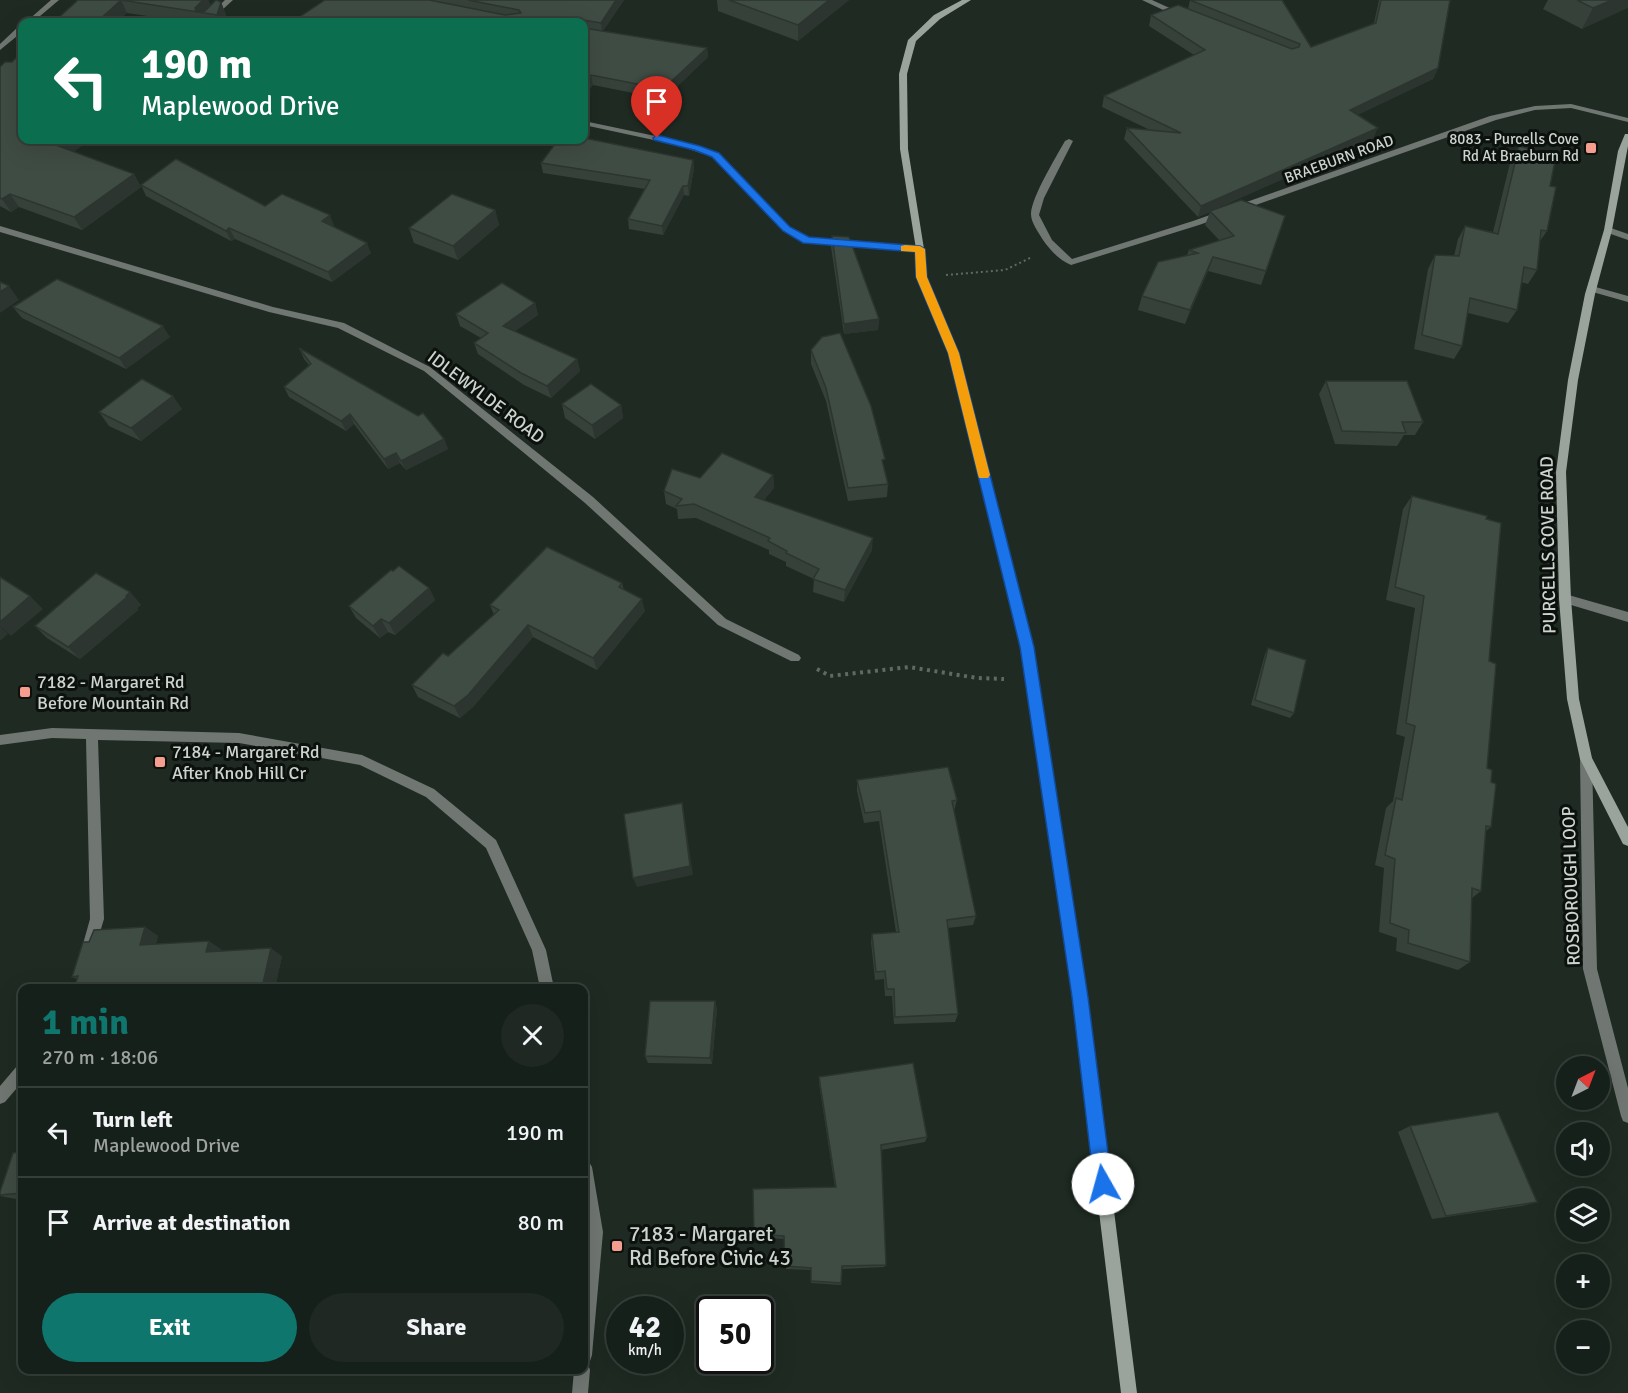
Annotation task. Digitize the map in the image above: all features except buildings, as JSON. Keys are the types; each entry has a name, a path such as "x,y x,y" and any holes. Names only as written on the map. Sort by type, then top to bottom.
{"main road":[{"path":"967,0 937,17 912,40 903,74 904,148 920,249 921,277 953,353 1027,647 1080,997 1129,1393"},
{"name":"PURCELLS COVE ROAD","path":"1628,136 1622,151 1608,231 1592,289 1573,380 1561,472 1565,599 1573,699 1586,759 1628,840"}],"street":[{"path":"34,18 55,0"},
{"path":"209,18 229,0"},
{"path":"1146,0 1195,20"},
{"path":"0,48 18,32"},
{"name":"BRAEBURN ROAD","path":"1053,247 1062,257 1071,262 1079,260 1175,230 1493,118 1535,108 1571,106 1628,120"},
{"path":"588,124 679,143 715,155 786,229 807,240 920,249"},
{"path":"1053,247 1040,228 1036,211 1040,198 1069,141"},
{"name":"IDLEWYLDE ROAD","path":"0,229 272,310 341,325 427,369 590,500 722,622 795,658"},
{"path":"1608,231 1628,237"},
{"path":"1592,289 1626,297"},
{"path":"1565,599 1628,617"},
{"path":"0,740 52,733 239,738 362,760 430,793 491,844 539,950 546,984"},
{"path":"85,958 97,919 92,734"},
{"name":"ROSBOROUGH LOOP","path":"1586,759 1590,969 1628,1116"},
{"path":"0,1097 18,1076"},
{"path":"588,1191 595,1232 588,1310"},
{"path":"580,1393 582,1374"}],"path":[{"path":"921,277 1005,270 1053,247"},
{"path":"830,676 909,667 977,678"}],"slow traffic":[{"path":"905,248 920,249 921,277 953,353 984,475"}],"place":[{"name":"8083 - Purcells Cove Rd At Braeburn Rd","path":"1591,148"},
{"name":"7182 - Margaret Rd Before Mountain Rd","path":"25,692"},
{"name":"7184 - Margaret Rd After Knob Hill Cr","path":"160,762"},
{"name":"7183 - Margaret Rd Before Civic 43","path":"617,1246"}],"route":[{"path":"657,138 697,148 723,160 786,229 807,240 920,249 921,277 953,353 1027,647 1080,997 1103,1184"}]}
